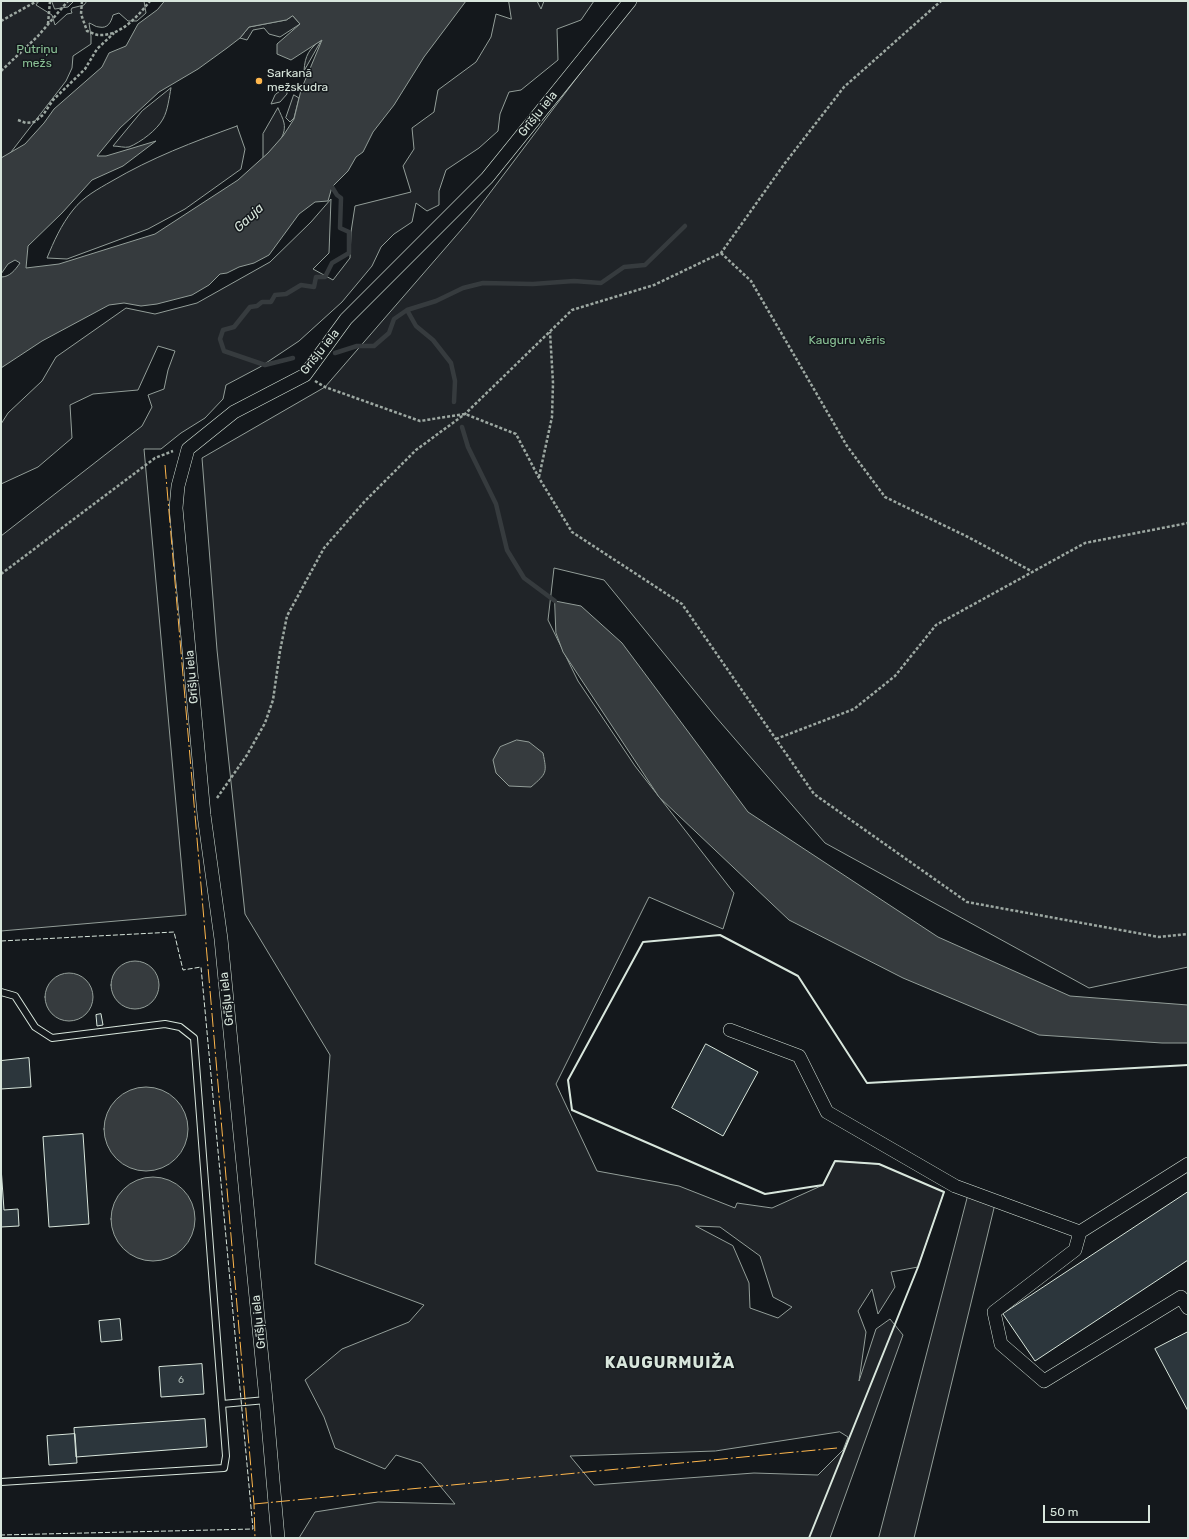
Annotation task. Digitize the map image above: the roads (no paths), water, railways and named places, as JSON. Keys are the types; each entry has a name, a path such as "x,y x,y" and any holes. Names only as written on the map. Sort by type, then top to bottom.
{"street":[{"name":"Grīšļu iela","path":"278,1538 221,939 204,815 176,508 178,486 188,449 234,412 305,375 346,319 487,178 630,1"},
{"path":"730,1030 799,1056 827,1112 955,1186 1080,1232"},
{"path":"1188,1164 1080,1232 1075,1250 994,1312 1001,1344 1044,1381 1181,1297 1188,1308"}],"lane":[{"path":"1,992 15,996 35,1027 52,1038 165,1024 180,1027 194,1038 226,1456 224,1468 1,1482"},
{"path":"222,1404 266,1400"}],"water":[{"name":"Gauja","path":"165,1 466,1 424,57 394,105 373,132 363,152 356,157 348,171 332,187 328,201 315,202 299,214 269,255 254,263 239,267 227,273 220,274 209,285 192,295 157,304 141,306 124,303 109,305 42,341 1,368 1,277 10,274 20,263 15,260 8,264 1,274 1,158 25,144 44,123 54,109 102,67 109,53 126,46 138,24 157,10","holes":["293,16 300,24 277,44 277,54 291,60 322,40 301,90 294,119 283,136 268,153 238,180 155,234 59,264 26,268 28,246 62,213 92,180 123,166 156,141 106,156 97,156 120,128 159,92 198,69 240,38 249,27 286,20"]},
{"path":"555,601 581,606 622,643 748,812 938,937 1070,996 1188,1005 1188,1043 1162,1043 1039,1035 903,978 789,920 659,797 563,652 556,633"},
{"path":"517,740 529,742 543,753 545,769 543,775 531,787 509,786 496,773 493,760 500,747"},
{"path":"130,961 140,961 152,968 159,980 159,990 152,1002 140,1009 130,1009 122,1005 115,998 111,990 111,980 115,972 122,965"},
{"path":"64,973 74,973 86,980 93,992 93,1002 86,1014 74,1021 64,1021 56,1017 49,1010 45,1002 45,992 49,984 56,977"},
{"path":"146,1087 154,1088 169,1094 181,1106 187,1121 187,1137 181,1152 169,1164 154,1170 146,1171 138,1170 123,1164 111,1152 105,1137 104,1129 105,1121 111,1106 123,1094 138,1088"},
{"path":"153,1177 161,1178 176,1184 188,1196 194,1211 194,1227 188,1242 176,1254 161,1260 153,1261 145,1260 130,1254 118,1242 112,1227 111,1219 112,1211 118,1196 130,1184 145,1178"}],"waterway":[{"path":"293,358 265,365 224,351 220,339 223,330 234,327 250,307 257,306 262,302 271,302 275,295 286,294 301,285 314,287 316,277 325,277 332,263 349,253 349,232 340,228 341,198 332,187"},
{"path":"335,353 357,346 374,346 389,333 394,319 407,310 436,301 463,288 483,283 533,284 574,281 601,283 624,267 645,265 685,226"},
{"path":"407,310 416,326 433,340 451,363 455,381 454,402"},
{"path":"462,427 468,447 496,504 507,550 524,578 555,601"}],"place":[{"name":"Sarkanā mežskudra","path":"259,81"}],"district":[{"name":"KAUGURMUIŽA","path":"670,1363"}],"park label":[{"name":"Putriņu mežs","path":"37,57"},
{"name":"Kauguru vēris","path":"847,341"}]}
